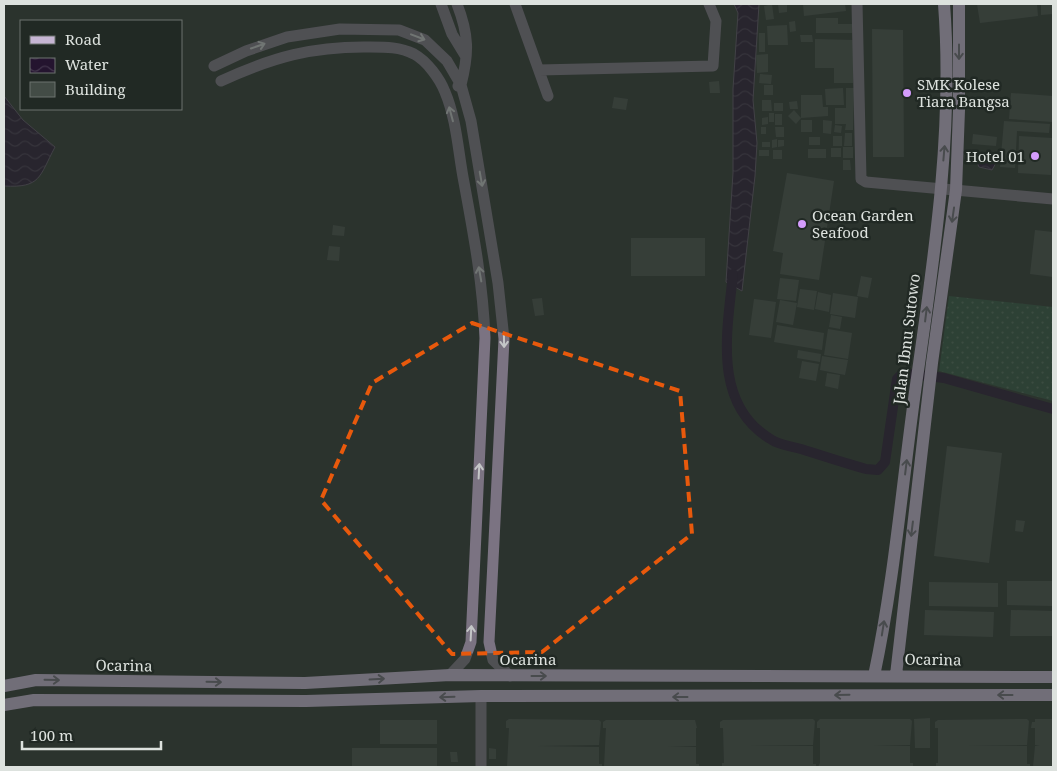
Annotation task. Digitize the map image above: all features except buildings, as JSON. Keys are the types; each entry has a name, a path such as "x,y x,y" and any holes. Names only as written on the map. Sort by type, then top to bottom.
{"main road":[{"name":"Jalan Ibnu Sutowo","path":"926,363 947,98 944,4"},
{"name":"Jalan Ibnu Sutowo","path":"874,676 956,186 959,101 959,4"},
{"name":"Jalan Ibnu Sutowo","path":"896,675 922,392"},
{"name":"Ocarina","path":"4,686 36,680 305,683 450,675 1049,677"},
{"path":"4,705 34,700 306,702 481,696 1049,695 1049,677"},
{"path":"305,683 306,702"}],"street":[{"path":"441,4 452,34 467,58"},
{"path":"457,4 466,28 467,58 461,85"},
{"path":"515,4 548,96"},
{"path":"539,70 713,66 716,21 709,4"},
{"path":"857,4 861,179 866,182 1053,192"},
{"path":"214,66 246,51 287,37 340,29 399,30 425,40 447,61 461,85 471,121 488,221 498,283 504,339 489,642 493,660 510,676"},
{"path":"221,81 253,67 291,54 341,46 396,47 416,55 433,72 445,92 454,126 483,291 485,338 471,642 465,659 450,675"},
{"path":"445,92 461,85"},
{"path":"956,186 1053,199"},
{"path":"471,224 488,221"},
{"path":"481,696 481,767"}],"highlighted area":[{"path":"472,323 680,391 692,534 542,652 452,654 321,500 372,383"}],"green space":[{"path":"949,296 1053,307 1053,401 939,371"}],"water":[{"path":"734,4 759,4 753,100 757,143 742,291 726,282 733,173 733,89 738,13"},
{"path":"4,96 23,120 55,147 42,173 32,182 25,185 4,186"},
{"path":"990,155 997,161 992,170 979,167 976,160 979,156"}],"waterway":[{"path":"733,274 727,343 728,366 732,387 740,407 753,425 775,442 866,469 878,470 885,462 897,379 903,373 944,378 1053,409"}],"place":[{"name":"SMK Kolese Tiara Bangsa","path":"907,93"},
{"name":"Hotel 01","path":"1035,156"},
{"name":"Ocean Garden Seafood","path":"802,224"}]}
